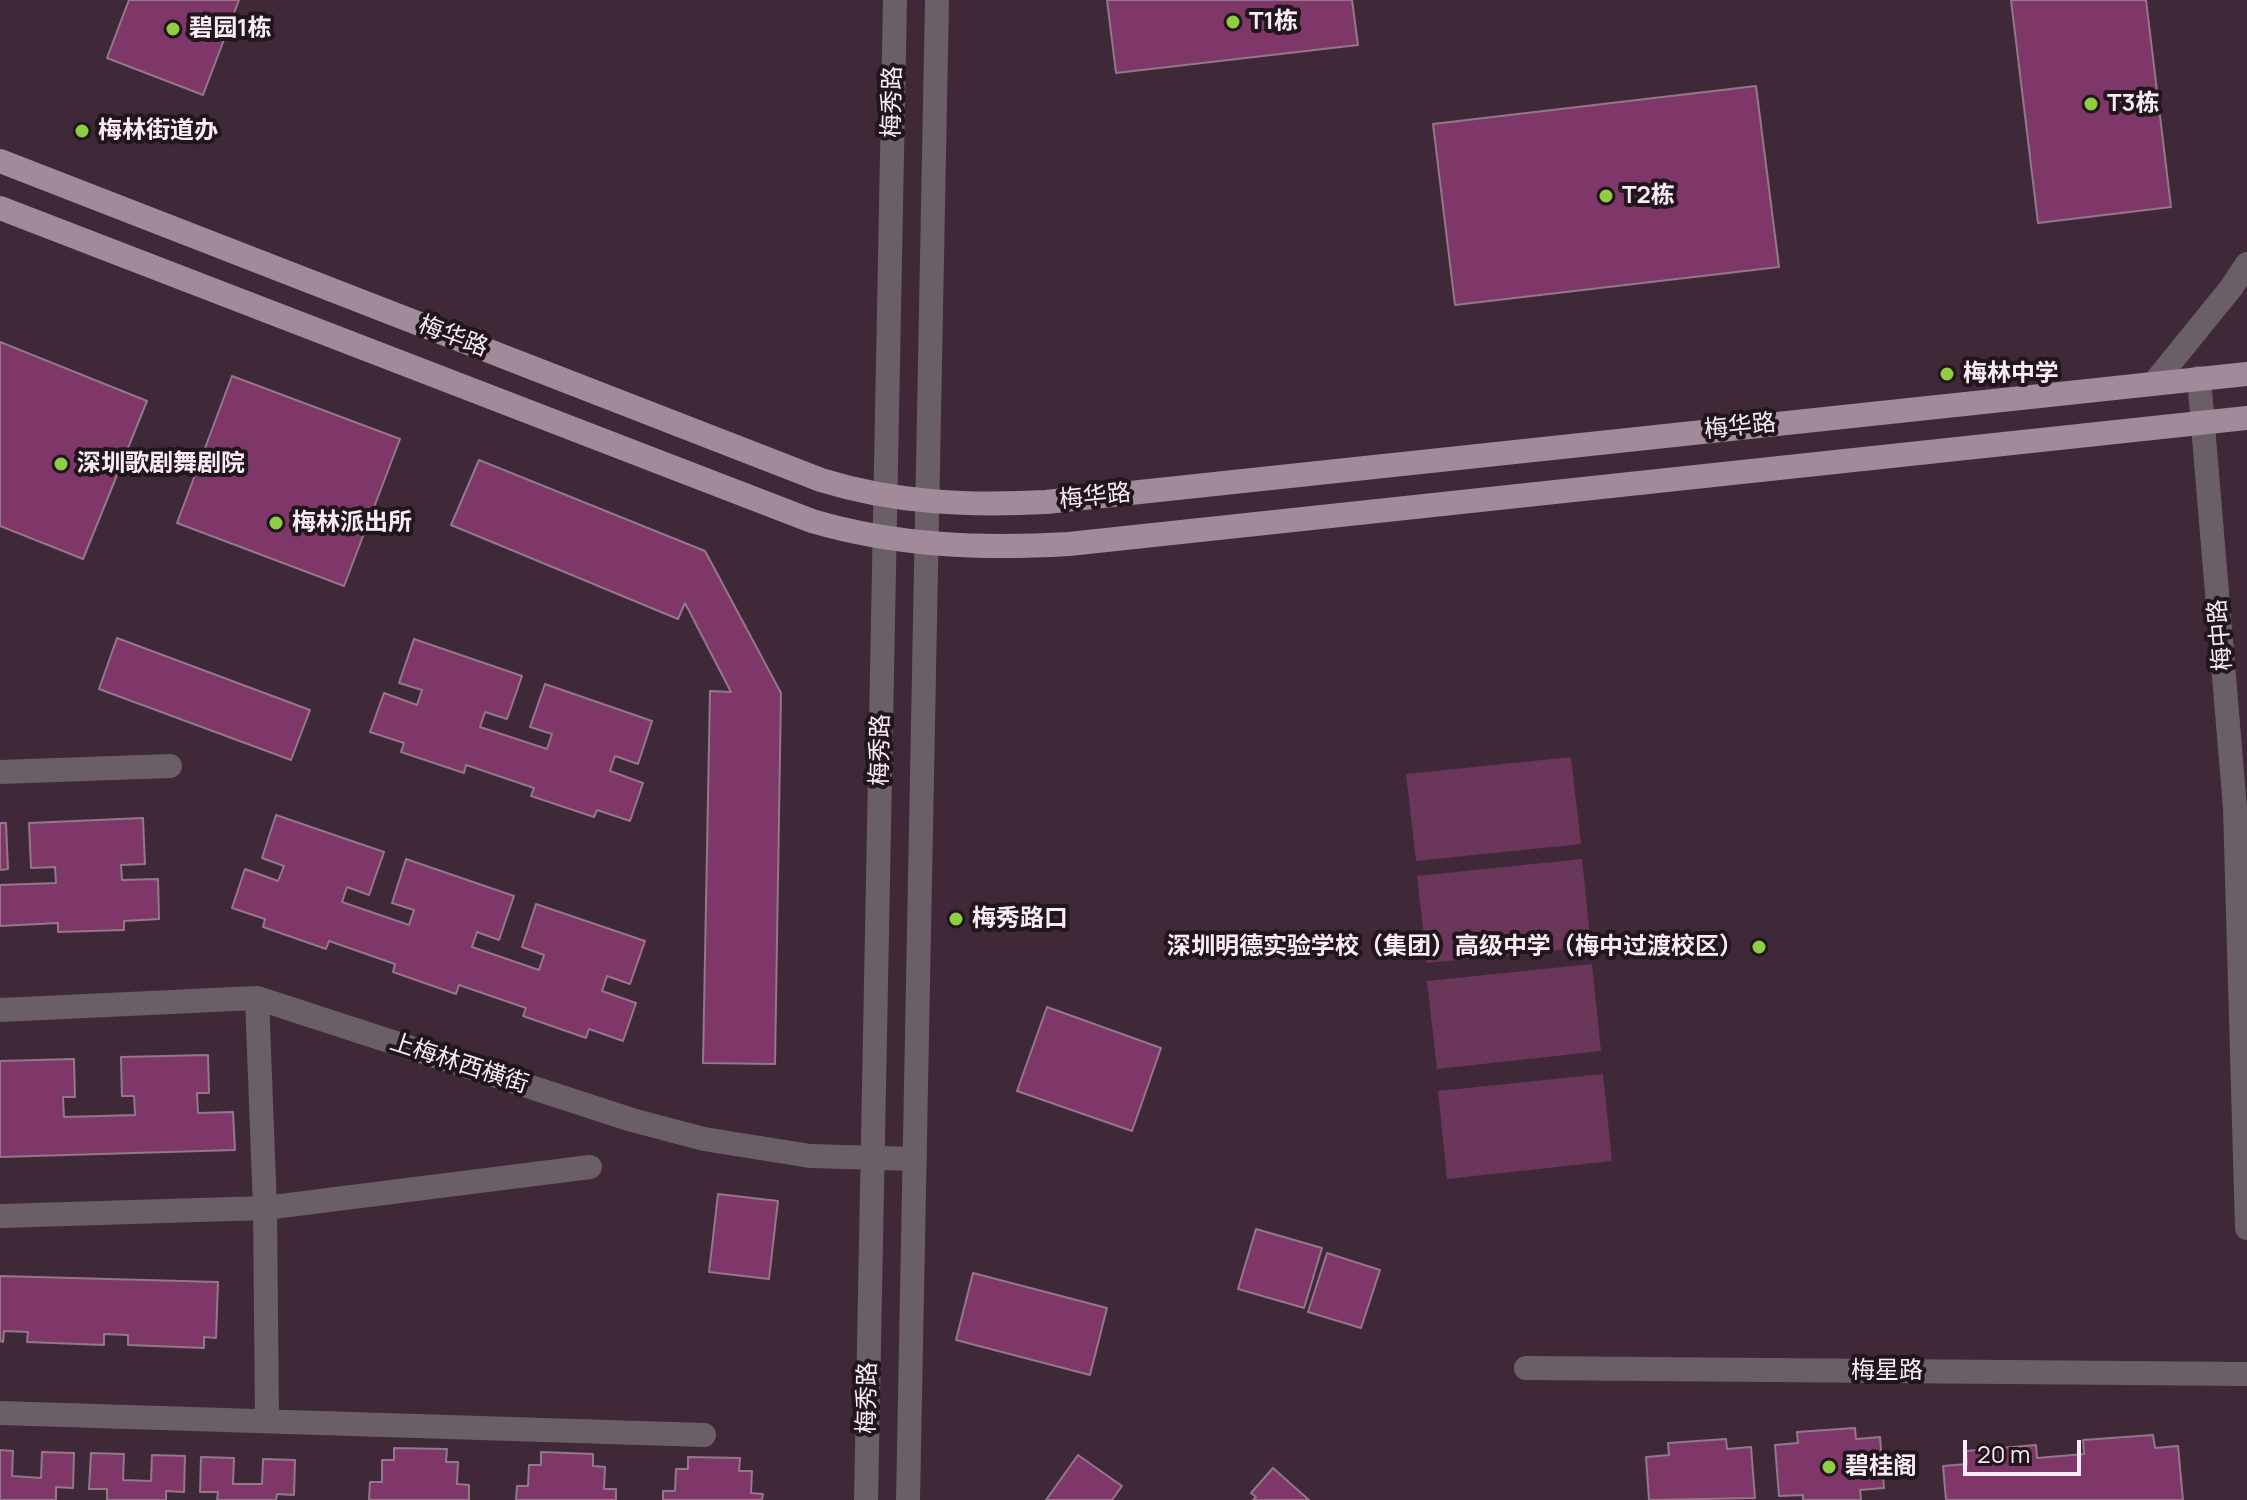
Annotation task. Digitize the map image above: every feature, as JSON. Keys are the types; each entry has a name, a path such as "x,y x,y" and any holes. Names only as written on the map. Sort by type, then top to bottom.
{"main road":[{"name":"梅华路","path":"0,161 821,480 885,496 927,502 1046,502 2247,374"},
{"name":"梅华路","path":"0,208 812,521 885,538 926,543 1005,547 1069,544 2247,418"}],"street":[{"name":"梅秀路","path":"866,1500 895,0"},
{"name":"梅秀路","path":"908,1500 937,0"},
{"path":"2154,383 2247,264"},
{"name":"梅中路","path":"2199,378 2241,808 2247,1228"},
{"path":"0,772 170,766"},
{"path":"257,998 265,1208 267,1421"},
{"name":"上梅林西横街","path":"0,1010 257,998 632,1120 704,1139 810,1156 915,1159"},
{"path":"0,1216 265,1208 590,1167"},
{"name":"梅星路","path":"1526,1368 2247,1374"},
{"path":"0,1413 704,1435"}],"shaded area":[{"path":"1571,757 1581,844 1416,861 1406,774"},
{"path":"1582,859 1591,947 1427,963 1417,876"},
{"path":"1592,964 1601,1051 1437,1069 1427,981"},
{"path":"1603,1074 1612,1161 1447,1179 1438,1091"}],"building":[{"name":"碧园1栋","path":"129,0 239,0 203,95 107,58"},
{"name":"T1栋","path":"1107,0 1352,0 1358,45 1116,73"},
{"name":"T3栋","path":"2011,0 2146,0 2171,207 2038,223"},
{"name":"T2栋","path":"1756,86 1779,267 1455,305 1433,124"},
{"name":"深圳歌剧舞剧院","path":"0,342 147,401 83,559 0,526"},
{"path":"232,376 400,439 344,586 177,523"},
{"path":"479,460 705,551 781,693 775,1064 703,1063 710,691 731,692 685,603 678,619 451,525"},
{"path":"117,638 310,710 291,760 99,689"},
{"path":"414,639 522,676 507,719 485,712 480,727 547,749 552,734 530,727 545,684 652,721 638,764 615,756 610,771 643,783 630,821 597,810 594,817 531,796 534,788 466,765 464,773 401,752 404,743 370,732 384,693 417,705 422,690 399,683"},
{"path":"276,815 384,852 369,895 347,887 342,902 409,925 414,910 392,903 406,859 514,896 499,940 477,932 472,947 539,970 544,955 522,947 536,904 645,941 630,984 607,976 602,991 636,1003 623,1041 589,1029 586,1038 523,1016 526,1008 459,985 456,994 393,972 395,964 329,941 326,949 263,927 265,919 232,908 245,869 278,881 284,866 262,858"},
{"path":"143,818 145,864 121,865 122,880 158,879 159,919 124,921 124,930 58,932 58,923 0,926 0,885 56,883 55,867 31,868 29,823"},
{"path":"0,823 6,823 8,869 0,870"},
{"path":"1047,1007 1161,1048 1132,1131 1017,1091"},
{"path":"208,1055 209,1093 197,1093 198,1113 233,1112 235,1150 0,1157 0,1061 74,1059 75,1097 63,1097 64,1117 135,1115 134,1096 122,1096 121,1057"},
{"path":"718,1194 778,1201 769,1279 709,1272"},
{"path":"1256,1229 1322,1248 1304,1308 1238,1289"},
{"path":"1327,1253 1380,1270 1361,1328 1308,1312"},
{"path":"973,1273 1107,1308 1090,1375 956,1340"},
{"path":"0,1276 218,1282 216,1338 204,1337 204,1348 128,1345 128,1335 104,1334 104,1345 27,1342 28,1332 4,1331 3,1342 0,1341"},
{"name":"碧桂阁","path":"1855,1428 1856,1439 1880,1437 1884,1488 1860,1490 1861,1500 1803,1500 1803,1495 1779,1496 1775,1445 1798,1443 1797,1432"},
{"path":"2153,1435 2155,1448 2178,1446 2183,1500 1946,1500 1943,1466 1967,1464 1966,1451 2036,1445 2037,1458 2084,1454 2083,1440"},
{"path":"1726,1439 1727,1449 1751,1447 1755,1498 1649,1500 1646,1457 1669,1455 1668,1443"},
{"path":"394,1448 447,1449 446,1462 458,1462 457,1484 469,1485 469,1500 369,1500 370,1482 382,1482 382,1460 394,1460"},
{"path":"0,1450 13,1451 12,1476 41,1478 42,1452 74,1453 73,1488 56,1487 56,1500 0,1500"},
{"path":"541,1452 593,1454 593,1466 605,1467 604,1489 616,1489 616,1500 516,1500 517,1486 528,1486 529,1465 541,1465"},
{"path":"91,1453 124,1454 123,1480 151,1481 152,1455 185,1456 184,1492 166,1491 166,1500 107,1500 107,1489 89,1489"},
{"path":"1078,1455 1122,1486 1112,1500 1046,1500"},
{"path":"201,1457 234,1458 233,1484 262,1484 263,1459 295,1460 294,1495 277,1494 276,1500 217,1500 218,1492 200,1492"},
{"path":"688,1457 740,1458 739,1471 752,1471 751,1493 763,1494 762,1500 663,1500 663,1491 675,1491 676,1469 688,1469"},
{"path":"1273,1468 1309,1500 1253,1500 1256,1497 1251,1493"}],"place":[{"name":"T1栋","path":"1233,22"},
{"name":"碧园1栋","path":"173,29"},
{"name":"T3栋","path":"2091,104"},
{"name":"梅林街道办","path":"82,131"},
{"name":"T2栋","path":"1606,196"},
{"name":"梅林中学","path":"1947,374"},
{"name":"深圳歌剧舞剧院","path":"61,464"},
{"name":"梅林派出所","path":"276,523"},
{"name":"梅秀路口","path":"956,919"},
{"name":"深圳明德实验学校（集团）高级中学（梅中过渡校区）","path":"1759,947"},
{"name":"碧桂阁","path":"1829,1467"}]}
